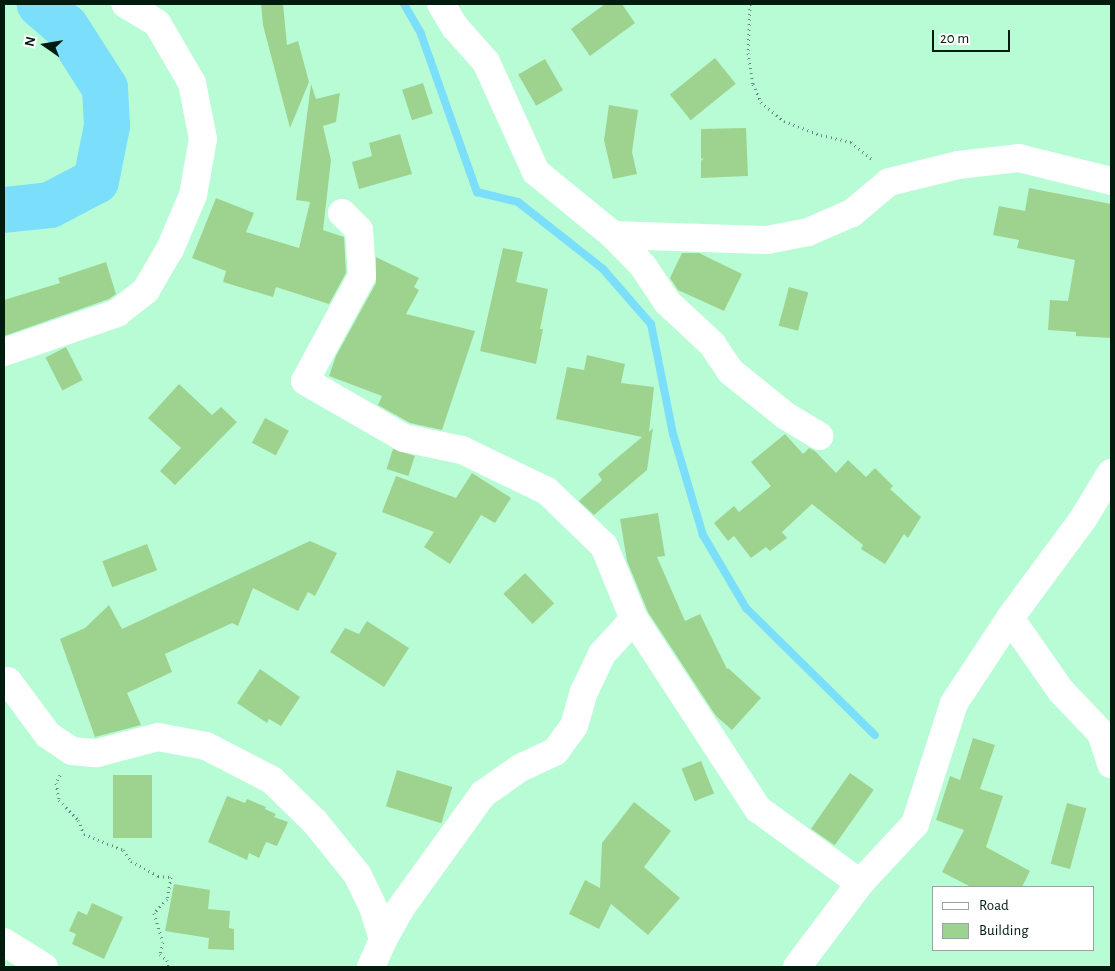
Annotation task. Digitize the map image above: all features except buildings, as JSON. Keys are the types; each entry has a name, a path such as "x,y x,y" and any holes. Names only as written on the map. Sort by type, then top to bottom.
{"street":[{"path":"4,352 116,313 146,290 170,249 193,196 203,138 192,83 157,23 125,4"},
{"path":"441,4 455,27 486,62 536,172 613,235 643,266 667,302 712,344 730,371 786,416 819,436"},
{"path":"613,235 766,240 808,232 852,213 889,182 958,165 1019,158 1111,181"},
{"path":"342,213 359,230 362,276 305,382 404,438 462,450 547,491 604,546 634,619 758,809 860,883"},
{"path":"798,967 860,883 915,824 954,703 1010,618 1083,519 1111,473"},
{"path":"1010,618 1060,691 1101,733 1111,764"},
{"path":"371,967 400,909 484,794 520,768 555,752 574,726 584,692 602,654 634,619"},
{"path":"8,681 48,735 72,751 97,753 158,737 206,746 272,780 315,822 357,874 373,907 383,940"},
{"path":"4,942 44,967"}],"path":[{"path":"750,4 748,52 753,84 761,102 784,121 821,135 851,142 873,159 889,182"},
{"path":"72,751 56,783 59,800 78,820 84,834 123,850 131,862 158,876 171,877 167,899 154,913 163,942 160,954 166,960 168,967"}],"waterway":[{"path":"4,210 50,205 96,181 107,126 105,88 66,27 40,4"},
{"path":"404,4 421,34 477,192 518,202 603,269 651,324 673,434 703,535 746,608 875,735"}]}
